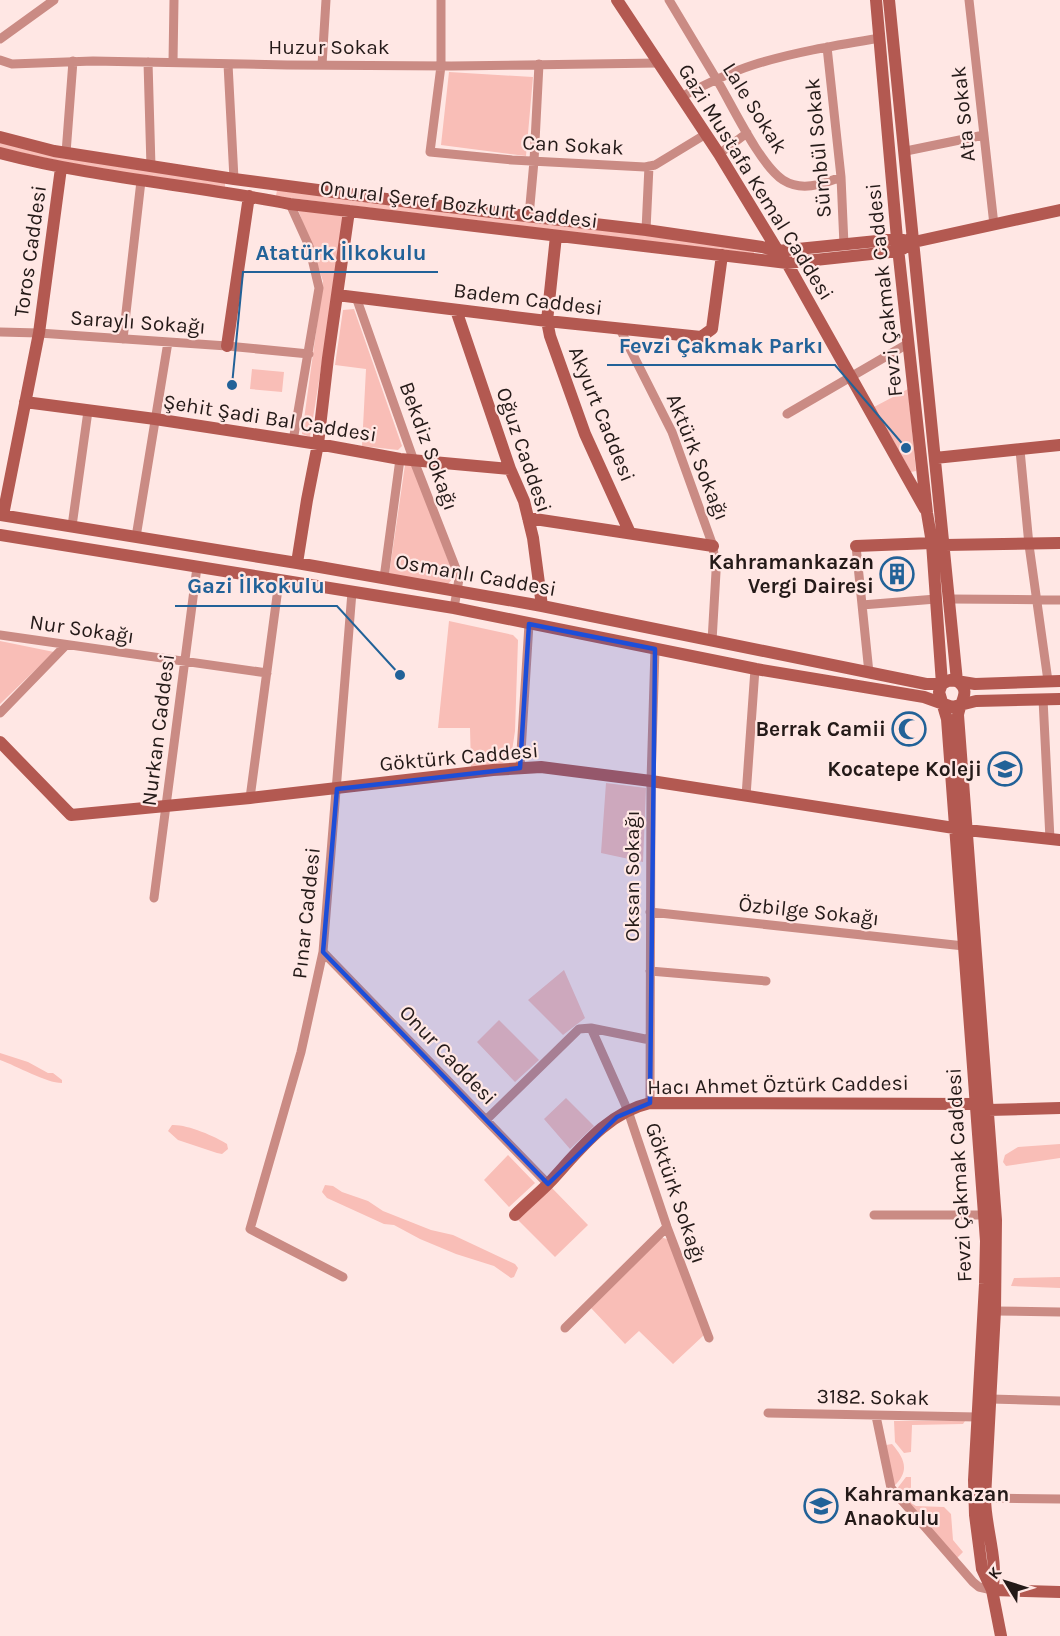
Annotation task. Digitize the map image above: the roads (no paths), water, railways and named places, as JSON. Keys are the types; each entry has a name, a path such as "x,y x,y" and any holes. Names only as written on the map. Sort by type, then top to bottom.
{"main road":[{"name":"Gazi Mustafa Kemal Caddesi","path":"617,0 719,154 787,263 927,513"},
{"name":"Fevzi Çakmak Caddesi","path":"876,0 898,245 927,513 939,544 950,599 957,681"},
{"name":"Fevzi Çakmak Caddesi","path":"890,0 935,458 939,544 936,599 942,684"},
{"name":"Onural Şeref Bozkurt Caddesi","path":"0,137 66,153 150,167 646,230 778,251 844,245 898,245"},
{"name":"Onural Şeref Bozkurt Caddesi","path":"0,153 60,168 290,204 787,263 914,242 1060,210"},
{"name":"Toros Caddesi","path":"2,515 39,333 60,168"},
{"path":"226,346 249,196"},
{"path":"297,563 306,500 318,444 349,211"},
{"name":"Akyurt Caddesi","path":"556,236 547,321 549,336 585,434 630,533"},
{"name":"Badem Caddesi","path":"337,295 694,338 701,337 712,329 722,255"},
{"name":"Oğuz Caddesi","path":"456,310 510,469 524,501 542,606"},
{"name":"Şehit Şadi Bal Caddesi","path":"25,402 155,419 414,461 510,469"},
{"path":"935,458 1060,445"},
{"name":"Osmanlı Caddesi","path":"2,515 542,606 869,673 926,684 942,684"},
{"path":"528,518 713,546"},
{"name":"Osmanlı Caddesi","path":"0,535 454,608 755,669 942,702"},
{"path":"856,546 1060,543"},
{"path":"1054,681 975,684 950,680 942,684 939,692 942,702 952,707 976,701 1060,699"},
{"path":"957,681 966,693 960,704"},
{"name":"Fevzi Çakmak Caddesi","path":"942,702 947,719 961,829 988,1110 996,1221 995,1311 985,1498 995,1573 992,1590"},
{"name":"Fevzi Çakmak Caddesi","path":"960,704 958,715 964,946 984,1215 986,1284 977,1417 975,1515 982,1569 992,1590 1001,1636"},
{"name":"Göktürk Caddesi","path":"0,742 71,815 166,807 520,768 563,769 961,829 1055,839"},
{"name":"Hacı Ahmet Öztürk Caddesi","path":"515,1215 593,1136 634,1107 650,1103 976,1104"},
{"path":"988,1110 1060,1108"},
{"path":"992,1590 1060,1592"}],"street":[{"path":"0,39 40,4 54,0"},
{"path":"173,62 174,0"},
{"path":"322,65 326,0"},
{"path":"441,0 441,66"},
{"name":"Lale Sokak","path":"669,0 747,134 773,170 783,180 794,184 817,186 841,177"},
{"name":"Ata Sokak","path":"969,0 993,225"},
{"path":"681,96 753,65 827,47 880,38"},
{"name":"Sümbül Sokak","path":"827,47 841,177 844,245"},
{"name":"Huzur Sokak","path":"0,60 12,64 73,61 441,66 658,63"},
{"path":"66,153 73,61"},
{"path":"148,62 150,167"},
{"path":"228,64 234,179"},
{"path":"529,216 539,64"},
{"name":"Can Sokak","path":"441,66 430,152 534,161 649,166 655,165 706,135"},
{"path":"719,154 747,134"},
{"path":"906,151 984,135"},
{"path":"646,230 649,166"},
{"path":"123,339 141,181"},
{"path":"290,204 309,246 318,279 318,300 293,441"},
{"name":"Bekdiz Sokağı","path":"356,297 414,461 458,574 454,608"},
{"name":"Aktürk Sokağı","path":"620,329 672,432 713,546 716,572 712,641"},
{"name":"Saraylı Sokağı","path":"0,332 226,346 309,354"},
{"path":"136,537 168,342"},
{"path":"787,414 909,343"},
{"path":"72,526 88,411"},
{"path":"1020,450 1029,545 1054,681"},
{"path":"384,578 400,459"},
{"path":"856,546 869,673"},
{"name":"Nurkan Caddesi","path":"154,898 196,567"},
{"path":"250,798 279,581"},
{"name":"Pınar Caddesi","path":"343,1277 250,1229 301,1052 323,952 352,592"},
{"path":"862,605 936,599"},
{"path":"950,599 1060,600"},
{"path":"520,768 529,624"},
{"name":"Nur Sokağı","path":"0,635 267,673"},
{"path":"0,713 66,645"},
{"name":"Oksan Sokağı","path":"650,1103 651,781 655,649"},
{"path":"746,796 755,669"},
{"path":"1043,699 1055,839"},
{"name":"Özbilge Sokağı","path":"650,912 964,946"},
{"name":"Onur Caddesi","path":"323,952 548,1184"},
{"path":"650,971 766,981"},
{"path":"486,1120 579,1029 591,1028 650,1040"},
{"name":"Göktürk Sokağı","path":"591,1028 628,1111 667,1227 709,1338"},
{"path":"874,1215 984,1215"},
{"path":"565,1328 667,1227"},
{"path":"995,1311 1060,1312"},
{"path":"991,1399 1060,1401"},
{"name":"3182. Sokak","path":"768,1413 977,1417"},
{"path":"876,1416 891,1488 973,1582 979,1587 992,1590"},
{"path":"985,1498 1060,1499"}],"place":[{"name":"Atatürk İlkokulu","path":"232,385"},
{"name":"Fevzi Çakmak Parkı","path":"906,448"},
{"name":"Kahramankazan Vergi Dairesi","path":"897,574"},
{"name":"Gazi İlkokulu","path":"400,675"},
{"name":"Berrak Camii","path":"909,729"},
{"name":"Kocatepe Koleji","path":"1005,769"},
{"name":"Kahramankazan Anaokulu","path":"821,1506"}]}
